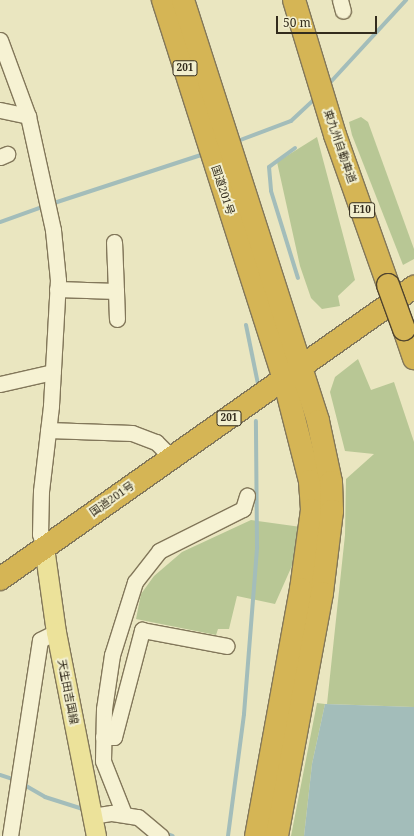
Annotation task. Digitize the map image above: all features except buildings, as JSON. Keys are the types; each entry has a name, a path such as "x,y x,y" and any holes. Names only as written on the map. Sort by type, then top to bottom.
{"highway":[{"name":"国道201号","path":"163,0 216,133"},
{"name":"国道201号","path":"183,0 216,133 292,373"},
{"name":"東九州自動車道","path":"294,0 338,134 400,283 409,323 414,358"},
{"name":"国道201号","path":"0,579 292,373 400,283"},
{"path":"256,836 302,589 312,510 306,454 292,373"},
{"path":"278,836 322,593 332,511 326,452 292,373"}],"main road":[{"name":"天生田吉国線","path":"44,548 56,632 96,836"}],"street":[{"path":"0,40 28,116 53,230 57,289 51,406 41,491 40,534 44,548"},
{"path":"0,110 28,116"},
{"path":"114,242 117,318"},
{"path":"57,289 116,291"},
{"path":"0,384 53,372"},
{"path":"48,430 132,433 156,442 172,458"},
{"path":"124,814 108,781 103,737 112,655 135,582 159,551 243,510 247,496"},
{"path":"103,737 114,737 142,630 227,646"},
{"path":"10,836 40,640 56,632"},
{"path":"92,816 124,814 138,817 161,836"}],"green space":[{"path":"361,117 368,122 414,249 414,259 403,265 352,135 349,122"},
{"path":"317,137 355,280 338,296 340,306 322,309 311,298 300,266 277,162"},
{"path":"358,359 371,390 394,382 414,442 414,707 327,704 345,535 346,479 374,454 345,451 330,392 335,377"},
{"path":"251,520 301,527 295,559 275,604 237,596 229,629 218,629 216,635 136,619 141,594 154,576 182,552"},
{"path":"317,703 325,704 312,764 304,836 291,836"}],"water":[{"path":"325,704 414,707 414,836 304,836 312,764"}],"waterway":[{"path":"327,86 406,0"},
{"path":"235,142 291,121 317,97"},
{"path":"295,148 269,167 271,191 298,278"},
{"path":"51,204 204,154"},
{"path":"0,222 45,206"},
{"path":"246,325 258,384"},
{"path":"228,836 244,714 257,547 256,421"},
{"path":"0,775 15,780"},
{"path":"21,783 45,797 86,810"},
{"path":"164,833 173,836"}]}
